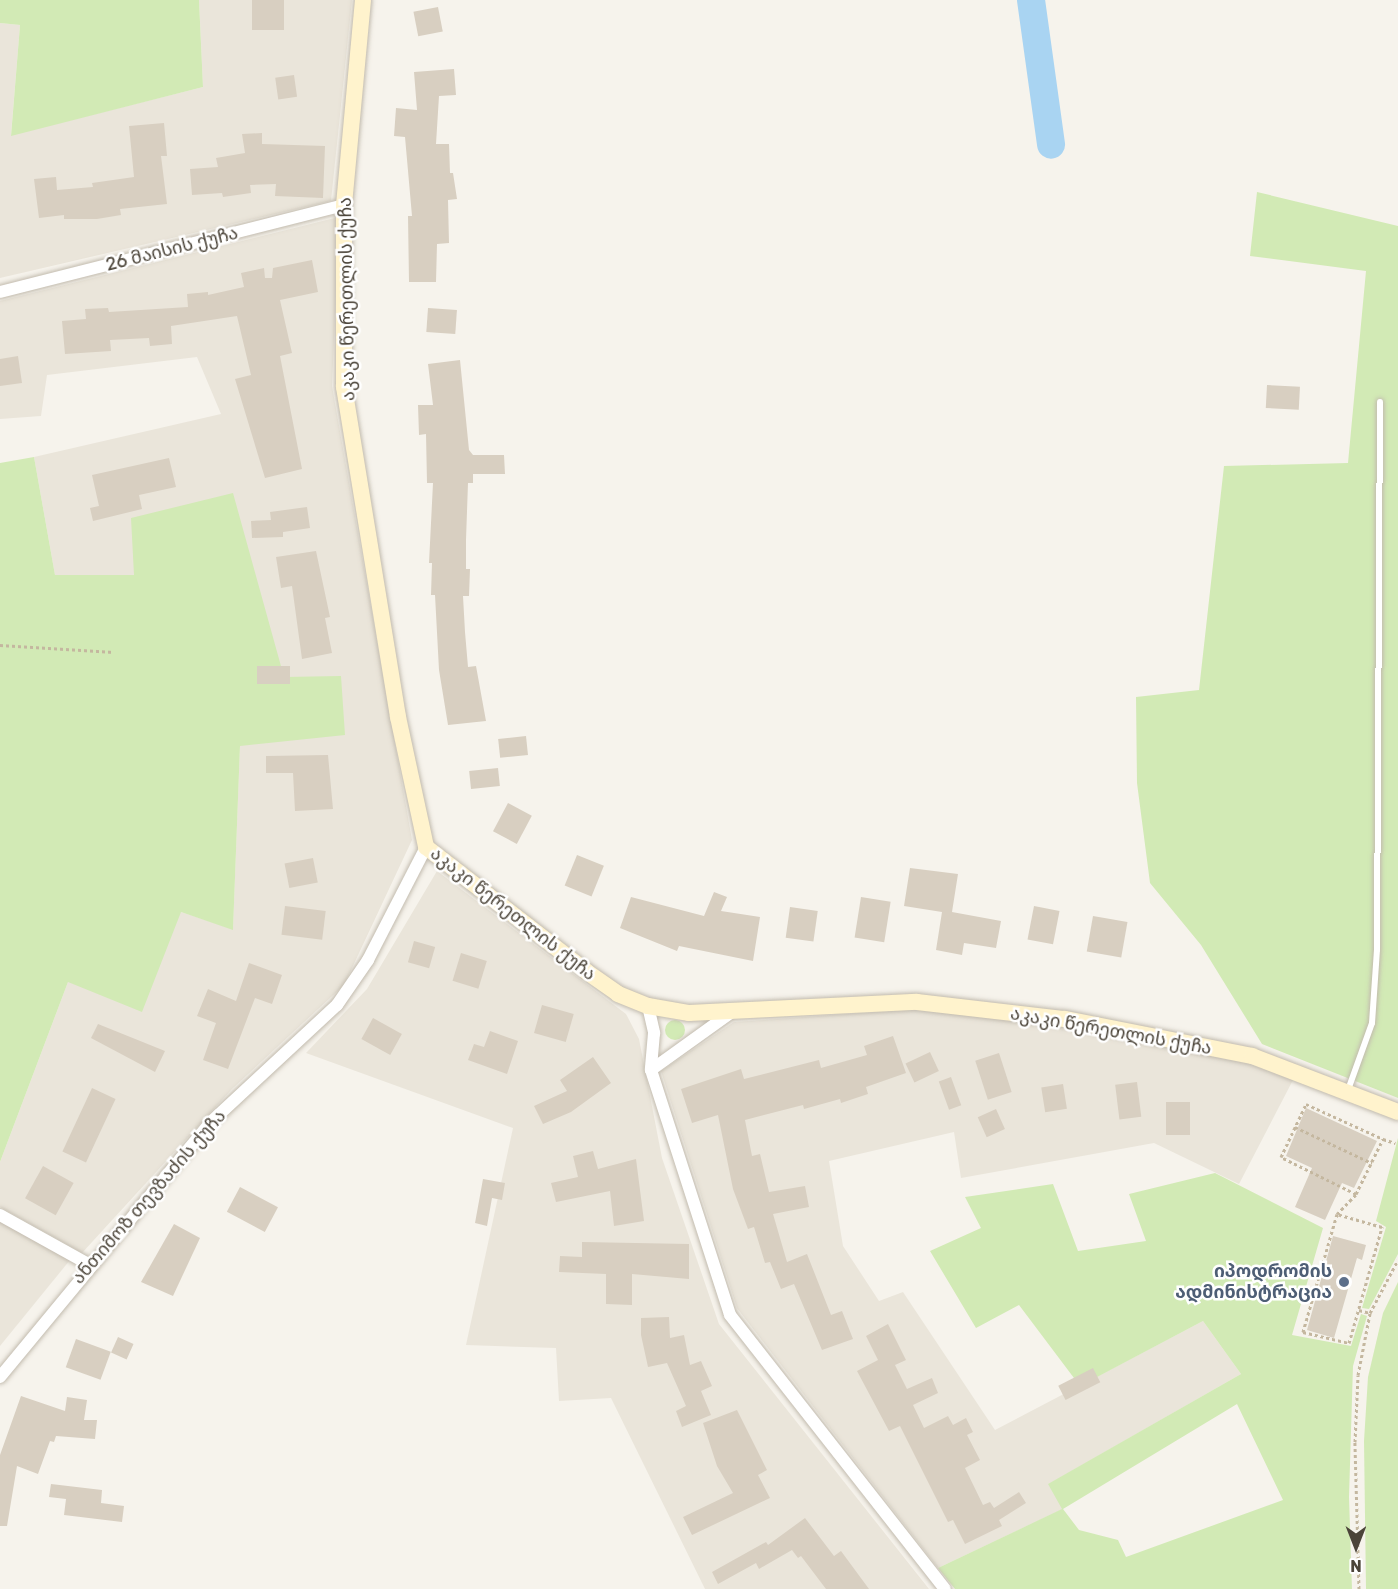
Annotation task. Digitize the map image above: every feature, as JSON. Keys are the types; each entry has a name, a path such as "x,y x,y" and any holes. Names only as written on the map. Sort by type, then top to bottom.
{"street":[{"name":"აკაკი წერეთლის ქუჩა","path":"363,0 344,205 344,387 398,717 426,847 587,972 618,994 648,1006 689,1013 917,1002 1065,1019 1252,1056 1348,1090 1398,1112"},
{"name":"26 მაისის ქუჩა","path":"0,292 344,205"},
{"name":"ანთიმოზ თევზაძის ქუჩა","path":"0,1377 90,1265 212,1121 337,1005 368,960 426,847"},
{"path":"648,1006 654,1033 651,1070 730,1315 945,1589"},
{"path":"651,1070 734,1011"},
{"path":"0,1215 90,1265"}],"lane":[{"path":"1348,1090 1372,1023 1377,950 1380,402"}],"path":[{"path":"0,645 114,652"},
{"path":"1356,1194 1281,1157 1306,1104 1395,1143"},
{"path":"1295,1127 1372,1163"},
{"path":"1337,1214 1382,1227 1349,1343 1303,1332 1337,1214 1356,1194 1383,1139"},
{"path":"1359,1589 1355,1442 1358,1375 1370,1313 1398,1260"},
{"path":"1359,1310 1370,1313"}],"shaded area":[{"path":"199,0 352,0 331,201 0,278 0,23 20,25 11,135 203,87"},
{"path":"339,217 332,386 412,840 344,985 232,1089 82,1253 0,1207 0,1162 68,982 181,912 233,929 240,745 345,734 284,677 134,575 55,575 34,457 221,414 197,357 47,375 41,416 0,419 0,301"},
{"path":"437,871 626,1014 639,1039 662,1158 719,1324 929,1589 705,1589 611,1398 559,1401 556,1348 466,1345 513,1128 306,1053 367,989"},
{"path":"918,1009 1064,1025 1250,1064 1293,1080 1239,1184 1154,1143 961,1178 954,1132 829,1161 843,1246 879,1301 903,1292 995,1430 1203,1321 1241,1374 1049,1484 1063,1509 938,1568 737,1308 661,1071 734,1022"},
{"path":"0,1221 70,1260 0,1346"}],"green space":[{"path":"0,0 199,0 203,87 11,136 20,25 0,23"},
{"path":"1257,192 1398,226 1398,1098 1262,1044 1201,945 1150,883 1137,783 1136,697 1199,690 1224,466 1348,463 1366,271 1250,256"},
{"path":"34,457 55,575 134,575 131,518 233,493 284,677 341,676 345,735 240,746 233,930 181,912 142,1012 68,982 0,1162 0,463"},
{"path":"675,1020 682,1023 685,1030 682,1037 675,1040 668,1037 665,1030 668,1023"},
{"path":"1398,1138 1398,1254 1369,1309 1362,1308 1386,1227 1376,1221"},
{"path":"1215,1173 1323,1228 1292,1335 1351,1346 1361,1314 1367,1316 1353,1366 1349,1497 1352,1589 955,1589 938,1568 1062,1509 1048,1484 1241,1374 1203,1321 1080,1386 1019,1305 976,1328 930,1251 981,1228 965,1197 1053,1184 1078,1251 1146,1241 1129,1194","holes":["1237,1404 1283,1500 1126,1557 1118,1540 1079,1530 1063,1509"]},
{"path":"1398,1282 1398,1589 1366,1589 1364,1441 1368,1377 1383,1313"}],"building":[{"path":"252,0 284,0 284,30 252,30"},
{"path":"438,7 443,32 418,36 413,12"},
{"path":"454,69 456,95 439,96 436,144 449,144 450,173 453,173 457,199 448,200 449,243 437,244 436,282 409,282 408,216 412,216 405,137 394,136 396,108 417,110 414,72"},
{"path":"294,75 297,97 278,99 275,78"},
{"path":"164,123 167,156 161,156 167,204 120,209 121,215 97,219 64,219 64,215 39,218 34,179 56,177 57,190 93,187 92,183 134,177 129,126"},
{"path":"262,133 262,144 325,146 323,198 275,196 276,184 250,185 251,193 223,197 222,193 192,195 190,169 218,167 216,158 245,153 242,134"},
{"path":"312,260 318,292 280,300 292,353 280,356 302,469 265,478 235,379 251,375 237,316 171,326 172,344 150,346 149,338 110,340 111,351 65,354 62,321 86,319 85,309 108,308 109,312 188,307 187,294 208,292 208,295 244,287 241,273 264,268 265,278 272,278 273,268"},
{"path":"428,308 457,310 455,334 426,332"},
{"path":"18,356 22,383 0,386 0,359"},
{"path":"460,360 469,450 473,455 504,455 505,474 473,474 473,483 468,483 466,569 470,569 469,596 463,596 465,632 468,667 476,666 486,721 448,725 439,670 435,595 431,595 432,563 429,563 433,483 427,483 426,434 419,435 418,405 433,405 428,364"},
{"path":"1267,385 1300,387 1299,410 1266,408"},
{"path":"169,458 176,487 139,495 142,509 93,521 90,508 99,506 92,475"},
{"path":"307,507 310,528 283,532 283,537 252,538 251,521 271,520 270,512"},
{"path":"316,551 330,617 325,618 332,653 302,659 292,586 281,588 276,557"},
{"path":"257,666 290,666 290,684 257,684"},
{"path":"526,736 528,755 500,758 498,739"},
{"path":"328,755 333,809 295,811 293,773 266,773 266,756"},
{"path":"498,768 500,786 471,789 469,771"},
{"path":"508,803 532,816 517,844 493,831"},
{"path":"577,855 604,866 592,896 565,886"},
{"path":"313,858 318,883 289,888 285,864"},
{"path":"910,868 958,874 952,912 1001,921 996,948 964,943 962,955 936,950 942,912 904,906"},
{"path":"714,892 727,897 721,911 760,917 753,961 679,946 677,951 620,928 631,897 704,916"},
{"path":"861,897 891,902 884,942 855,937"},
{"path":"285,906 326,911 322,940 281,935"},
{"path":"1034,906 1060,911 1053,944 1028,939"},
{"path":"790,907 818,911 813,942 786,938"},
{"path":"1093,916 1127,922 1121,958 1087,951"},
{"path":"414,941 435,947 429,968 408,962"},
{"path":"461,953 487,961 478,989 453,981"},
{"path":"249,963 282,975 272,1004 255,998 228,1069 203,1060 216,1023 197,1016 208,989 236,1001"},
{"path":"542,1005 574,1014 566,1042 534,1033"},
{"path":"373,1018 402,1034 390,1055 361,1039"},
{"path":"98,1024 165,1051 155,1072 91,1038"},
{"path":"490,1031 518,1041 507,1074 468,1060 474,1044 484,1047"},
{"path":"893,1036 906,1073 866,1087 868,1094 841,1103 840,1099 804,1109 803,1105 745,1120 752,1156 760,1154 769,1192 805,1186 809,1207 773,1214 787,1262 807,1254 831,1315 842,1311 853,1339 822,1350 794,1284 781,1289 770,1262 765,1263 754,1227 748,1229 733,1189 718,1115 692,1123 681,1089 741,1069 744,1079 819,1060 821,1068 867,1055 864,1046"},
{"path":"930,1052 939,1071 914,1082 906,1063"},
{"path":"999,1053 1012,1092 988,1100 975,1061"},
{"path":"593,1057 611,1083 571,1112 543,1124 534,1106 567,1091 560,1080"},
{"path":"951,1077 961,1105 949,1110 939,1081"},
{"path":"1137,1082 1141,1117 1119,1119 1115,1085"},
{"path":"1063,1084 1067,1109 1045,1112 1041,1087"},
{"path":"92,1088 116,1099 86,1162 62,1151"},
{"path":"1166,1102 1190,1102 1190,1135 1166,1135"},
{"path":"1306,1108 1377,1141 1354,1188 1342,1183 1325,1220 1295,1207 1312,1168 1286,1156"},
{"path":"996,1109 1005,1129 987,1137 978,1117"},
{"path":"593,1151 598,1169 636,1159 644,1221 614,1226 610,1191 556,1202 551,1183 578,1177 573,1156"},
{"path":"43,1166 74,1183 56,1215 25,1198"},
{"path":"483,1179 505,1183 502,1200 492,1198 487,1226 475,1223"},
{"path":"240,1187 278,1207 265,1232 227,1212"},
{"path":"174,1224 200,1238 173,1296 141,1282"},
{"path":"1333,1236 1366,1245 1362,1260 1357,1258 1334,1338 1307,1330"},
{"path":"582,1242 689,1244 689,1279 632,1274 632,1305 606,1304 606,1274 559,1272 560,1256 582,1257"},
{"path":"669,1317 670,1338 684,1335 690,1365 701,1361 712,1386 701,1391 711,1415 682,1427 676,1411 686,1406 667,1363 648,1367 641,1335 641,1318"},
{"path":"888,1324 906,1360 895,1365 907,1389 932,1378 938,1393 913,1405 924,1428 948,1416 953,1425 966,1418 973,1432 967,1435 980,1460 965,1468 983,1505 990,1502 994,1508 1019,1492 1026,1503 999,1520 1002,1526 965,1544 953,1520 948,1522 900,1426 889,1431 857,1371 878,1360 866,1336"},
{"path":"118,1337 134,1344 127,1359 111,1353"},
{"path":"76,1339 111,1352 101,1380 66,1367"},
{"path":"1093,1368 1100,1382 1066,1400 1058,1386"},
{"path":"21,1396 65,1411 67,1397 87,1400 84,1420 97,1420 95,1439 56,1436 54,1442 50,1441 38,1474 17,1466 7,1526 0,1526 0,1455"},
{"path":"737,1410 767,1470 758,1475 770,1498 692,1535 683,1517 733,1493 717,1466 703,1423"},
{"path":"51,1484 102,1490 101,1503 124,1506 122,1522 64,1515 66,1499 49,1497"},
{"path":"805,1518 834,1556 841,1551 869,1589 826,1589 801,1556 798,1558 792,1550 759,1569 756,1563 718,1584 712,1572 766,1542 768,1545"}],"waterway":[{"path":"1031,0 1051,145"}],"place":[{"name":"იპოდრომის ადმინისტრაცია","path":"1344,1282"}]}
